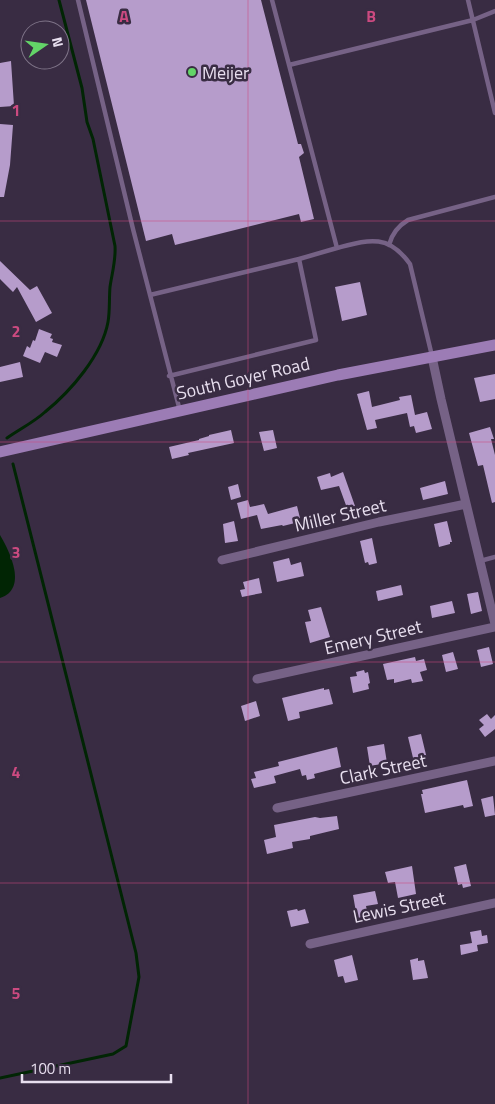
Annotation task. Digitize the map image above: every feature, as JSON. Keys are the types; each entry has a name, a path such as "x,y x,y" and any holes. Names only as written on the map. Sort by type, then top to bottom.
{"street":[{"name":"South Goyer Road","path":"0,452 338,375 495,345"},
{"path":"432,357 495,625"},
{"name":"Miller Street","path":"222,560 379,522 466,504"},
{"name":"Emery Street","path":"257,679 495,625"},
{"name":"Clark Street","path":"277,808 495,761"},
{"name":"Lewis Street","path":"310,944 495,903"}],"lane":[{"path":"78,0 180,411"},
{"path":"272,0 337,248"},
{"path":"468,0 495,113"},
{"path":"289,65 473,20 495,11"},
{"path":"389,245 391,236 408,220 495,197"},
{"path":"150,295 370,240 389,245 402,254 410,264 432,357"},
{"path":"170,376 316,340 299,259"},
{"path":"480,561 495,557"}],"shaded area":[{"path":"0,535 12,560 15,579 13,587 0,598"}],"building":[{"name":"Meijer","path":"86,0 261,0 298,144 301,144 304,153 299,157 314,219 301,222 299,214 175,245 172,234 146,241"},
{"path":"11,61 14,106 0,107 0,63"},
{"path":"0,124 13,125 10,165 4,197 0,197"},
{"path":"0,261 30,290 37,286 52,313 36,322 17,287 13,292 0,279"},
{"path":"360,282 367,315 342,321 335,287"},
{"path":"39,329 52,334 50,338 53,339 52,342 62,345 57,357 45,352 40,363 23,356 27,346 30,348 33,340 35,341"},
{"path":"20,362 23,377 0,382 0,367"},
{"path":"495,374 495,399 480,402 474,378"},
{"path":"369,391 372,407 400,400 399,397 411,395 415,415 427,412 432,429 416,433 414,426 410,427 407,413 375,420 377,428 367,430 357,394"},
{"path":"490,427 494,439 491,439 495,455 495,502 492,503 483,465 478,466 469,433"},
{"path":"231,430 234,443 188,453 189,455 172,459 169,447"},
{"path":"273,430 277,448 264,451 259,432"},
{"path":"343,472 355,506 347,508 339,486 321,490 317,477 330,473 331,477"},
{"path":"445,481 448,494 423,500 420,488"},
{"path":"238,484 241,497 231,500 228,487"},
{"path":"248,500 250,507 264,504 268,514 297,506 299,522 261,529 257,515 241,519 237,503"},
{"path":"234,521 238,541 225,543 223,524"},
{"path":"447,521 452,542 439,547 434,524"},
{"path":"372,538 377,563 369,565 368,562 365,563 360,541"},
{"path":"289,558 291,565 301,562 304,576 277,582 273,562"},
{"path":"259,578 262,593 242,597 240,590 245,589 243,582"},
{"path":"401,585 403,595 378,601 376,591"},
{"path":"478,592 482,611 471,614 467,594"},
{"path":"452,601 455,613 432,618 430,606"},
{"path":"321,607 330,637 310,643 305,622 311,621 308,610"},
{"path":"489,647 493,664 481,667 477,650"},
{"path":"453,652 458,669 446,672 442,655"},
{"path":"415,657 416,661 424,659 427,670 420,672 423,681 412,683 411,679 394,683 394,679 387,680 383,664"},
{"path":"364,670 365,673 368,672 369,689 353,693 350,677 357,676 356,672"},
{"path":"324,688 324,690 329,689 333,704 299,712 300,718 288,721 282,698"},
{"path":"256,701 260,716 245,721 241,706"},
{"path":"487,714 491,719 495,715 495,729 485,737 479,729 484,725 479,720"},
{"path":"421,734 427,759 414,762 408,737"},
{"path":"384,744 387,763 370,766 367,747"},
{"path":"337,747 341,767 314,774 315,778 307,780 306,775 302,776 300,769 274,776 276,783 254,788 251,779 256,778 254,772 279,766 278,762"},
{"path":"467,780 473,806 464,808 463,805 425,813 421,794 423,794 422,790"},
{"path":"493,796 495,815 485,817 481,799"},
{"path":"337,816 339,829 310,836 310,839 292,842 293,848 267,854 264,840 276,837 274,825 315,817"},
{"path":"466,864 471,886 463,888 462,884 458,885 454,867"},
{"path":"412,866 416,894 398,898 395,882 388,883 385,872"},
{"path":"375,891 378,904 366,906 368,916 357,918 353,895"},
{"path":"297,909 298,911 305,909 309,923 291,927 287,911"},
{"path":"481,930 482,936 487,935 488,943 477,945 478,951 461,955 460,945 472,943 470,932"},
{"path":"352,955 358,980 345,983 343,976 338,977 334,960"},
{"path":"418,958 418,961 424,960 428,978 413,980 410,960"}],"waterway":[{"path":"7,438 41,416 75,383 99,347 109,318 110,287 115,246 93,139 87,122 82,88 59,0"},
{"path":"0,1078 113,1054 126,1046 139,977 136,953 13,464"}],"place":[{"name":"Meijer","path":"192,72"}]}
